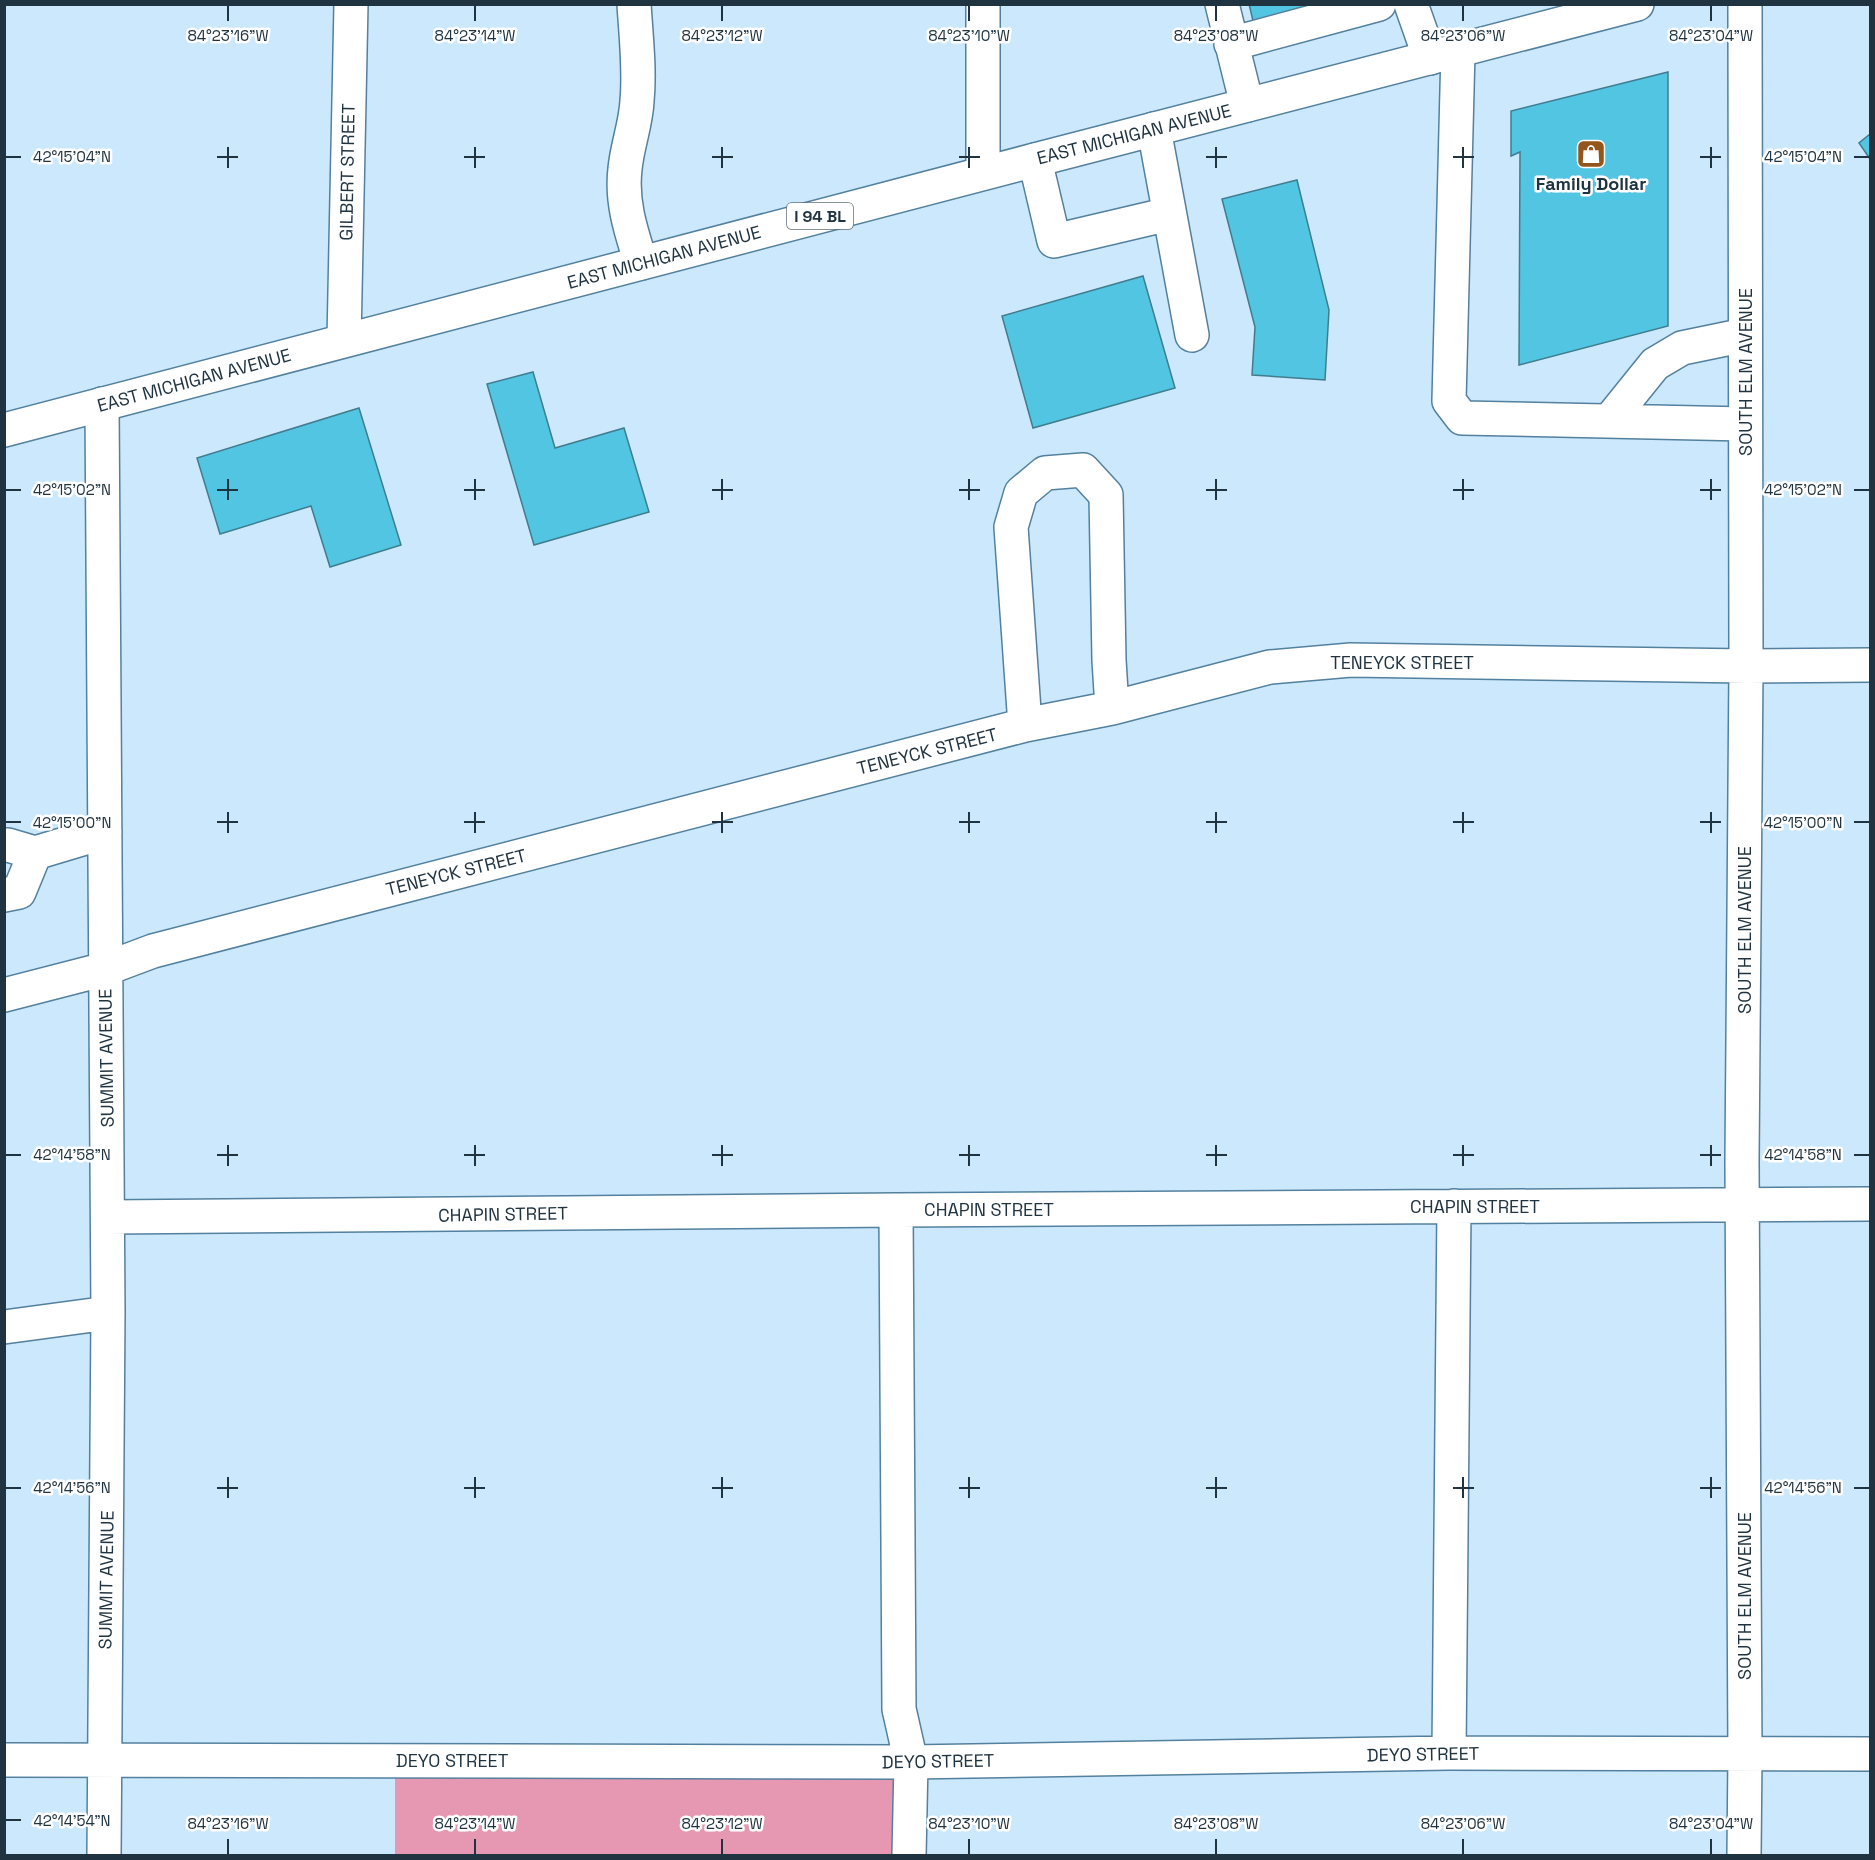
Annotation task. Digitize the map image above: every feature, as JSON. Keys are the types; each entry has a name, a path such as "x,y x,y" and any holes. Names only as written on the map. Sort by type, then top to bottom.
{"street":[{"name":"GILBERT STREET","path":"344,340 351,4"},
{"path":"634,4 639,71 633,136 625,167 624,194 628,220 641,263"},
{"path":"982,173 983,4"},
{"path":"1222,4 1247,105"},
{"path":"1231,44 1379,4"},
{"path":"1411,4 1444,54 1449,401 1462,418 1745,424"},
{"name":"EAST MICHIGAN AVENUE","path":"4,430 982,173 1637,4"},
{"name":"SOUTH ELM AVENUE","path":"1744,1856 1742,1204 1746,666 1745,4"},
{"path":"1154,129 1192,335"},
{"path":"1035,160 1054,241 1169,214"},
{"path":"1609,421 1655,364 1682,348 1745,335"},
{"name":"SUMMIT AVENUE","path":"102,404 108,1217 104,1856"},
{"path":"1025,725 1011,527 1021,493 1045,473 1083,470 1106,495 1112,708"},
{"name":"TENEYCK STREET","path":"4,995 105,969 153,951 1025,725 1112,708 1270,667 1351,660 1746,666 1870,665"},
{"path":"4,895 19,892 20,849 105,832"},
{"name":"CHAPIN STREET","path":"108,1217 1870,1204"},
{"path":"1449,1753 1454,1206"},
{"path":"896,1210 899,1709 911,1762 909,1856"},
{"path":"4,1327 108,1313"},
{"name":"DEYO STREET","path":"4,1760 911,1762 1449,1753 1870,1754"}],"shaded area":[{"path":"395,1760 911,1762 909,1855 395,1856"}],"building":[{"path":"1249,4 1348,4 1253,21"},
{"path":"1668,72 1668,326 1519,365 1520,152 1511,156 1511,111"},
{"path":"1870,134 1870,159 1859,143"},
{"path":"1297,180 1329,310 1325,380 1252,375 1255,327 1222,199"},
{"path":"1143,276 1175,388 1033,428 1002,316"},
{"path":"533,372 555,448 624,428 649,512 534,545 487,384"},
{"path":"359,408 401,545 330,567 311,506 220,534 197,458"}],"place":[{"name":"Family Dollar","path":"1591,154"}]}
